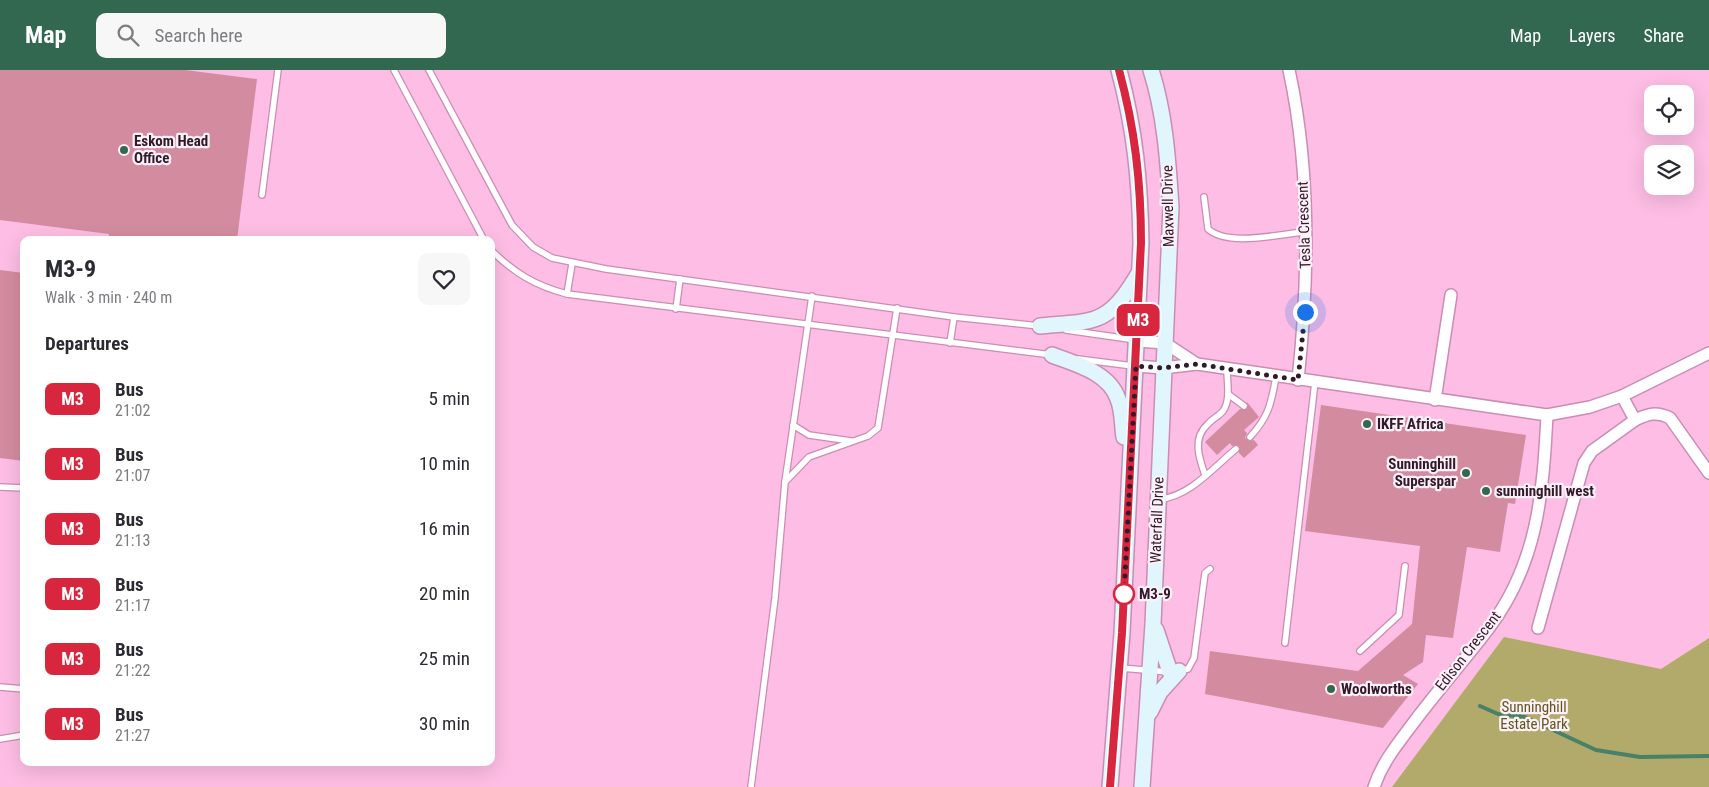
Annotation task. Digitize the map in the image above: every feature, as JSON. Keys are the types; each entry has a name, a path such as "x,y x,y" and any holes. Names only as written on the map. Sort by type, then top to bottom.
{"main road":[{"name":"Maxwell Drive","path":"1119,70 1133,126 1140,198 1140,271 1137,341"},
{"name":"Maxwell Drive","path":"1151,70 1158,91 1166,146 1171,207 1165,343"},
{"path":"1040,326 1082,322 1106,314 1117,306 1126,295 1140,271"},
{"name":"Waterfall Drive","path":"1110,787 1119,668 1137,341"},
{"name":"Waterfall Drive","path":"1142,787 1153,624 1165,343"},
{"path":"1052,355 1096,374 1114,390 1122,412 1130,468"},
{"path":"1147,720 1160,692 1175,671 1153,624"}],"street":[{"name":"Tesla Crescent","path":"1289,70 1295,98 1300,148 1305,232 1305,312 1298,380"},
{"path":"1435,400 1452,295"},
{"path":"1137,341 1165,343 1197,364"},
{"path":"1136,366 1163,368 1197,364 1547,415 1590,407 1622,396 1709,353"},
{"path":"1622,396 1635,420"},
{"path":"1538,628 1584,463 1592,451 1635,420 1651,413 1662,414 1670,418 1709,473"},
{"name":"Edison Crescent","path":"1374,787 1386,759 1437,690 1490,627 1516,584 1532,539 1543,491 1547,415"}],"lane":[{"path":"262,195 278,70"},
{"path":"394,70 482,236"},
{"path":"429,70 512,225 533,246 552,258 572,264 1040,326 1137,341"},
{"path":"1204,197 1208,229 1214,235 1237,238 1305,232"},
{"path":"495,254 518,275 547,289 567,294 1136,366"},
{"path":"567,294 572,264"},
{"path":"676,309 680,279"},
{"path":"751,787 774,598 785,482 812,296"},
{"path":"785,482 809,457 868,436 878,428 897,308"},
{"path":"950,342 954,316"},
{"path":"1205,475 1199,458 1198,437 1208,423 1223,412 1228,394 1227,368"},
{"path":"1250,436 1263,422 1270,409 1276,377"},
{"path":"1285,643 1315,382"},
{"path":"1228,394 1244,406"},
{"path":"1258,418 1263,422"},
{"path":"793,425 808,435 854,441"},
{"path":"1158,499 1172,498 1186,490 1236,449"},
{"path":"0,487 20,488"},
{"path":"1360,651 1399,615 1405,566"},
{"path":"1119,668 1149,671 1188,669 1194,658 1205,573 1210,570"},
{"path":"0,687 20,689"},
{"path":"0,739 20,736"}],"green space":[{"name":"Sunninghill Estate Park","path":"1504,637 1661,669 1709,638 1709,787 1392,787"}],"building":[{"name":"Eskom Head Office","path":"0,70 185,70 257,79 237,236 109,236 109,234 0,220"},
{"path":"0,270 20,272 20,460 0,458"},
{"path":"1247,402 1259,417 1244,430 1247,433 1245,438 1249,441 1254,440 1258,445 1244,458 1239,453 1239,446 1232,446 1230,443 1217,455 1205,442 1240,409 1247,409"},
{"path":"1321,405 1526,435 1515,504 1508,503 1500,552 1467,547 1453,638 1426,635 1423,662 1403,675 1418,684 1383,728 1205,694 1210,651 1358,671 1412,624 1420,546 1305,531"}],"waterway":[{"path":"1480,706 1498,714 1525,717 1596,750 1640,757 1709,756"}],"bus line":[{"name":"M3","path":"1110,787 1122,633 1141,243 1140,198 1134,134 1119,70"}],"place":[{"name":"Eskom Head Office","path":"124,150"},
{"name":"IKFF Africa","path":"1367,424"},
{"name":"Sunninghill Superspar","path":"1466,473"},
{"name":"sunninghill west","path":"1486,491"},
{"name":"M3-9","path":"1124,594"},
{"name":"Woolworths","path":"1331,689"}],"route":[{"path":"1124,594 1136,366 1163,368 1197,364 1298,380 1305,312"}]}
